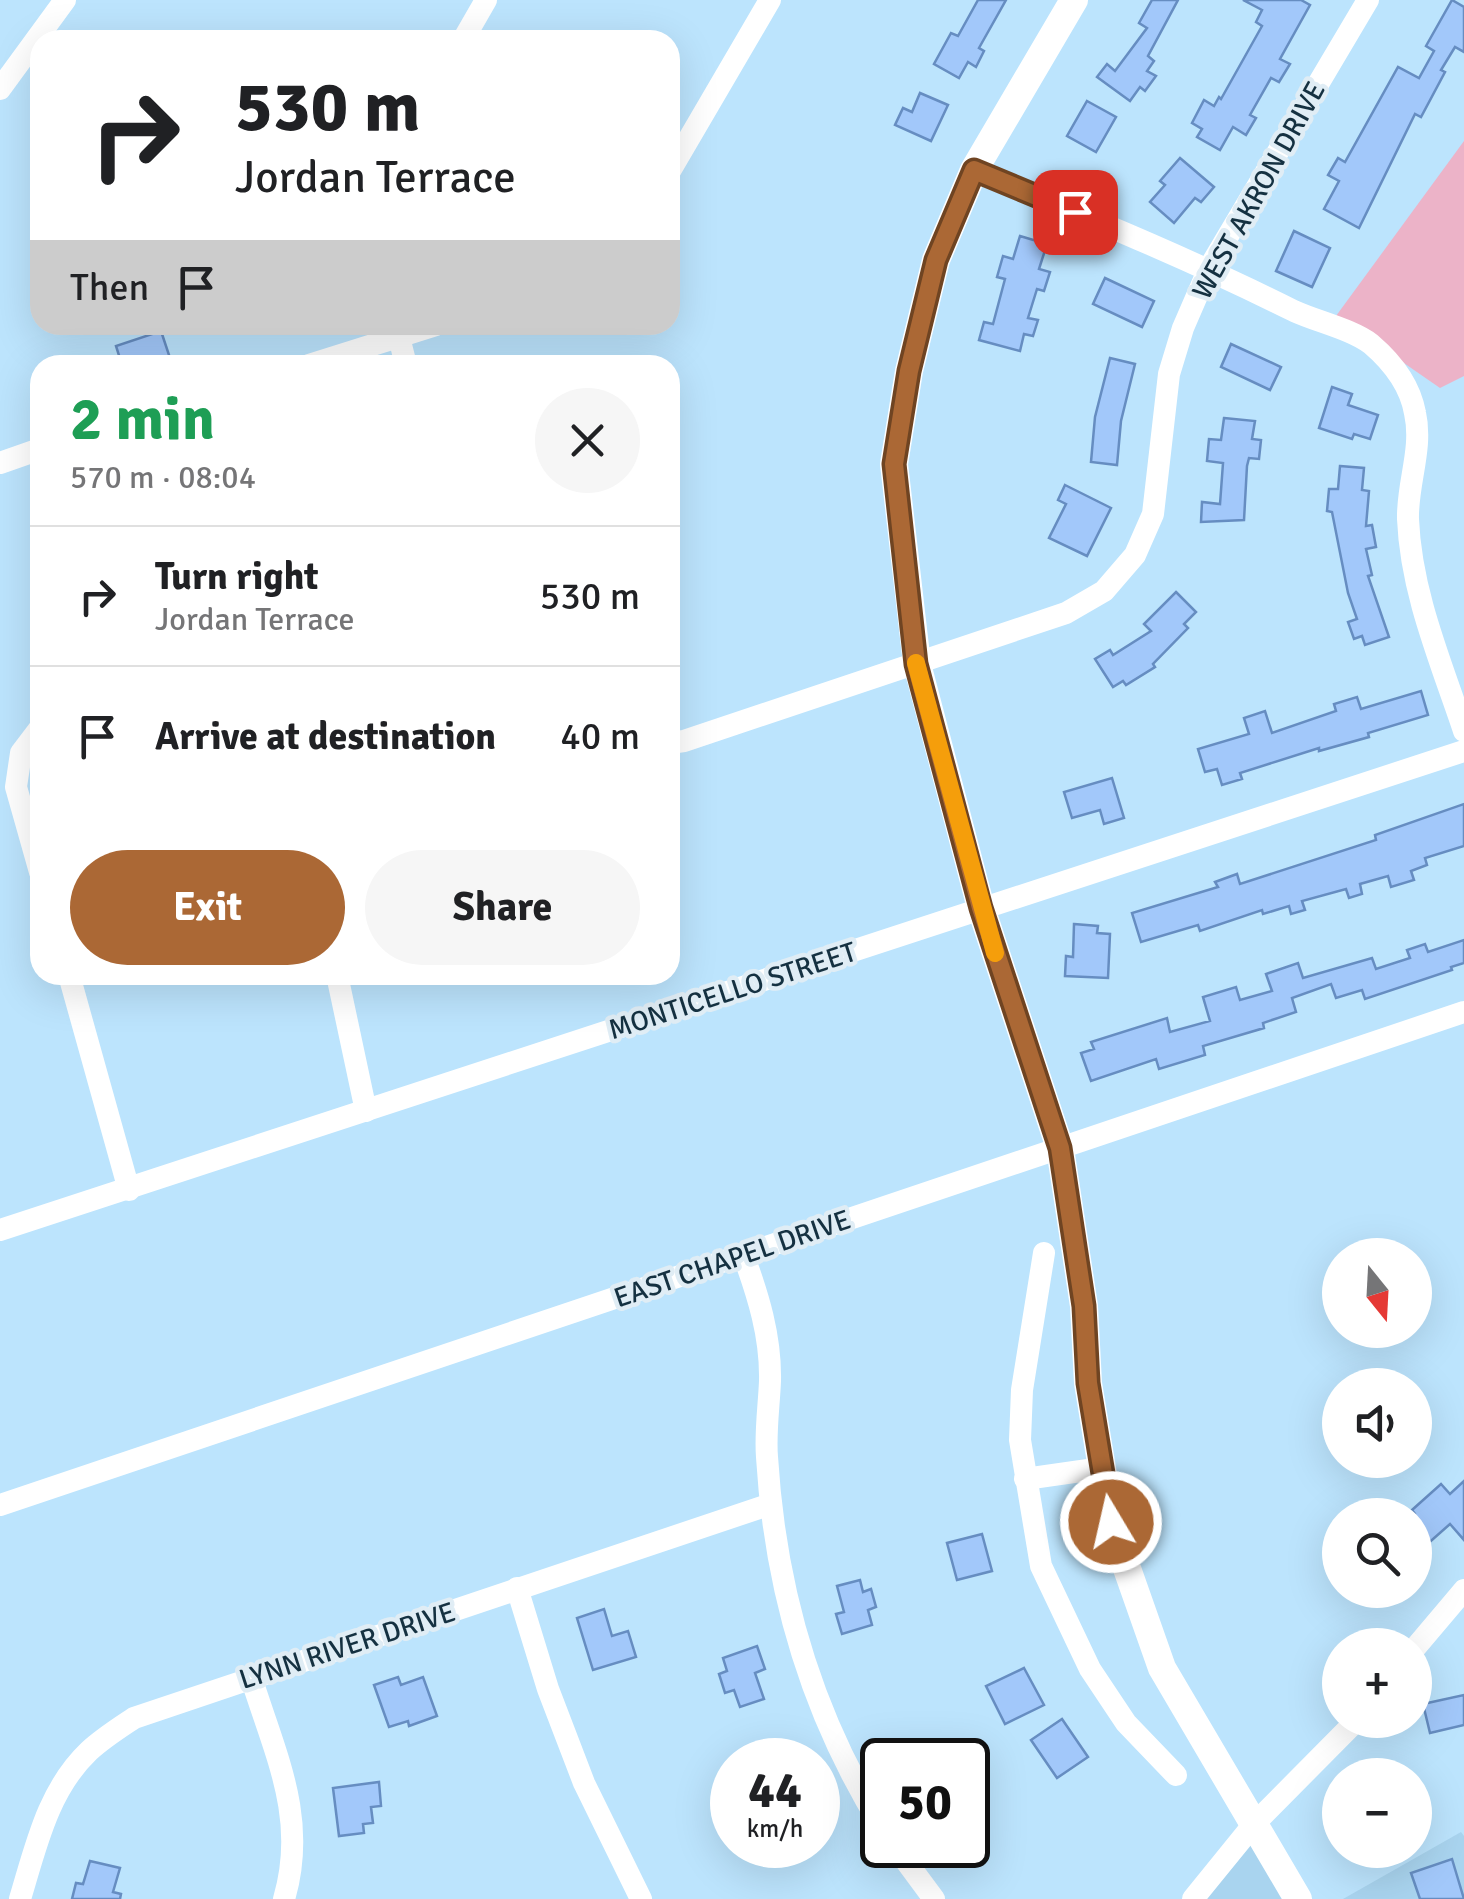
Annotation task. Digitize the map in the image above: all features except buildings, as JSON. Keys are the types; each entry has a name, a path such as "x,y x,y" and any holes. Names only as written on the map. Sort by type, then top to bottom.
{"main road":[{"path":"1074,0 974,170 936,260 909,371 894,464 916,664 981,908 1060,1148 1084,1306 1088,1383 1111,1522 1162,1668 1298,1899"}],"street":[{"path":"42,30 64,0"},
{"path":"469,30 486,0"},
{"path":"680,154 770,0"},
{"name":"WEST AKRON DRIVE","path":"680,741 1066,614 1104,591 1135,554 1153,514 1169,374 1183,328 1210,268 1368,0"},
{"path":"0,89 30,47"},
{"path":"974,170 1210,268 1318,322 1368,341 1394,366 1408,390 1418,441 1408,516 1415,584 1464,732"},
{"path":"335,355 387,335"},
{"path":"0,463 30,452"},
{"path":"30,741 21,753 16,787 30,837"},
{"name":"MONTICELLO STREET","path":"0,1230 1464,751"},
{"path":"72,985 129,1190"},
{"path":"339,985 366,1110"},
{"name":"EAST CHAPEL DRIVE","path":"0,1505 1464,1012"},
{"path":"1044,1253 1022,1390 1020,1440 1041,1566 1090,1669 1126,1723 1176,1776"},
{"path":"743,1254 763,1308 770,1376 766,1452 782,1584 808,1677 860,1792"},
{"path":"1025,1479 1102,1468"},
{"name":"LYNN RIVER DRIVE","path":"20,1899 44,1818 61,1785 89,1751 134,1718 771,1504"},
{"path":"517,1588 548,1689 584,1783 641,1899"},
{"path":"1432,1628 1464,1590"},
{"path":"1446,1611 1464,1627"},
{"path":"251,1677 292,1810 295,1850 284,1899"},
{"path":"1193,1899 1253,1825 1338,1738"},
{"path":"911,1868 934,1899"}],"shaded area":[{"path":"1464,141 1464,376 1440,388 1336,316"},
{"path":"1461,1832 1464,1836 1464,1899 1343,1899 1398,1868 1432,1868 1432,1848"},
{"path":"1253,1843 1287,1899 1206,1899"}],"slow traffic":[{"path":"916,663 995,953"}],"route":[{"path":"1075,212 974,170 936,260 909,371 894,464 916,664 981,908 1060,1148 1084,1306 1088,1383 1111,1522"}]}
